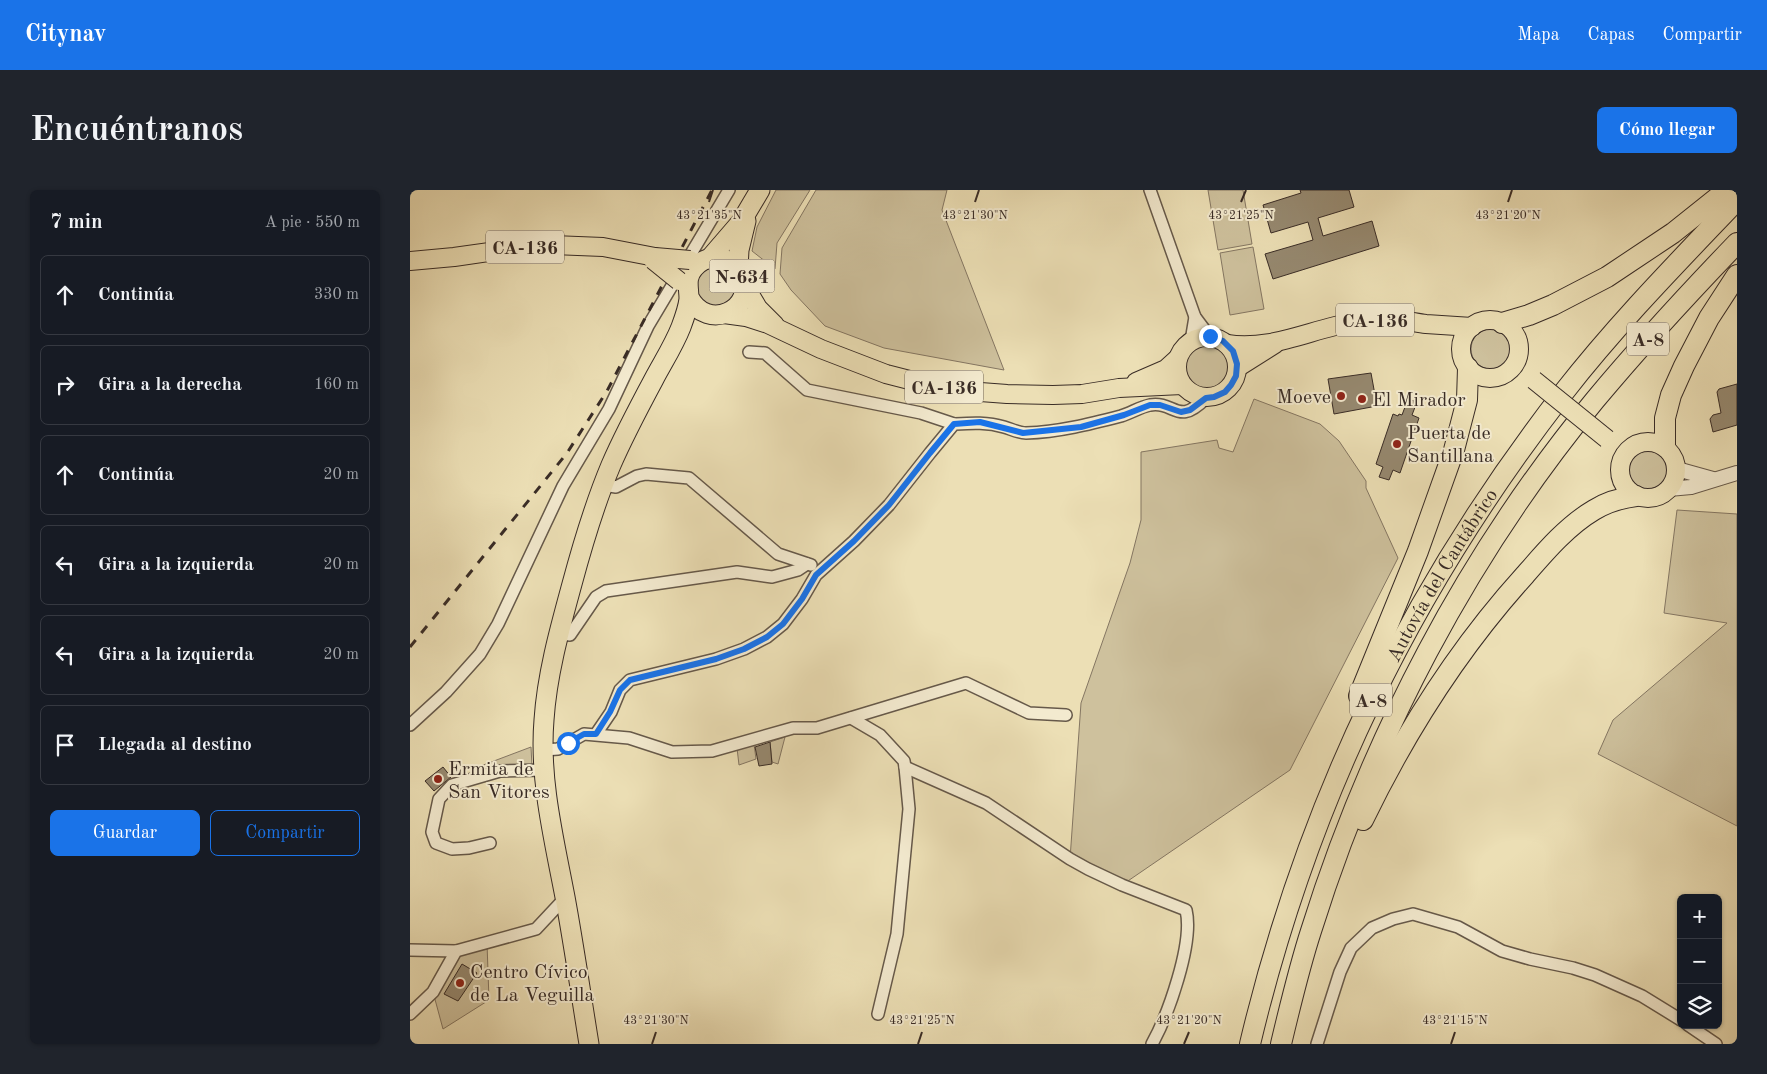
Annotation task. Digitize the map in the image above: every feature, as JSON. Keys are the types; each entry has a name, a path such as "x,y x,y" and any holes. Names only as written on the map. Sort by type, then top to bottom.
{"highway":[{"path":"1502,322 1529,315 1553,305 1607,277 1673,233 1727,190"},
{"name":"N-634","path":"589,1044 548,800 545,770 544,720 559,634 577,567 603,485 622,442 681,327 685,289 690,273 701,260 734,231 756,198"},
{"name":"N-634","path":"738,268 743,231 756,198"},
{"name":"Autovía del Cantábrico","path":"1250,1044 1286,910 1324,808 1374,694 1430,589 1459,540 1490,494 1565,391 1646,296 1737,200"},
{"name":"Autovía del Cantábrico","path":"1281,1044 1310,932 1334,861 1354,810 1401,704 1456,600 1526,491 1595,400 1644,343 1737,243"},
{"name":"N-634","path":"668,355 692,329 718,314 730,312 742,298 745,286 743,276 738,268 725,259 701,260"},
{"path":"1664,446 1665,418 1677,381 1709,318 1737,275"},
{"name":"N-634","path":"685,289 698,309 718,314"},
{"path":"1244,1044 1251,1011 1280,910 1309,823 1418,551 1454,450 1468,400 1465,360"},
{"path":"1285,1044 1316,940 1341,871 1385,774 1428,701 1484,622 1542,556 1574,524 1594,509 1614,500 1636,496"}],"main road":[{"name":"CA-136","path":"410,261 454,258 517,248 553,245 603,247 650,257 701,260"},
{"name":"CA-136","path":"650,257 685,289"},
{"path":"745,286 758,308 779,329"},
{"path":"718,314 758,320 779,329"},
{"name":"CA-136","path":"1278,342 1320,329 1354,322 1396,320 1425,324"},
{"path":"1425,324 1446,334 1465,360 1475,373 1490,378 1506,372 1516,362 1519,347 1514,332 1502,322 1486,320 1472,327 1462,342 1465,360"},
{"path":"1425,324 1472,327"},
{"name":"CA-136","path":"779,329 821,349 866,367 902,378 943,387 987,393 1041,395 1082,394 1119,388"},
{"path":"1210,336 1227,344 1235,355 1237,368 1234,381 1228,389 1218,396 1206,398 1192,394 1182,385 1177,372 1177,359 1180,352 1190,341 1210,336"},
{"path":"1227,344 1241,346 1278,342"},
{"path":"1237,368 1278,342"},
{"path":"1518,355 1534,380 1608,439 1630,448"},
{"path":"1119,388 1166,369 1177,359"},
{"path":"1506,372 1534,380"},
{"path":"1119,388 1182,385"},
{"path":"1608,439 1620,464 1623,482 1636,496 1654,498 1662,495 1675,480 1677,470 1676,461 1671,452 1656,442 1647,441 1638,443 1630,448 1620,464"}],"street":[{"path":"410,725 446,692 480,654 498,624 563,486 609,409 648,326 729,190"},
{"path":"1150,190 1194,317 1210,336"},
{"path":"1190,341 1194,317"},
{"path":"749,352 765,353 807,390 921,413 954,424 980,422 1023,433 1081,427 1124,415 1150,405 1160,405 1181,412 1190,410 1206,398"},
{"path":"596,734 610,712 620,690 630,680 716,659 744,649 767,637 783,624 802,599 816,575 854,541 889,505 954,424"},
{"path":"1677,470 1714,479"},
{"path":"1669,489 1691,487 1737,473"},
{"path":"603,485 616,487 637,476 646,474 689,478 778,554 822,569"},
{"path":"559,634 570,635 596,596 606,591 737,572 772,577 798,570 807,564"},
{"path":"544,750 558,749 584,734 629,738 672,752 712,750 793,728 817,728 966,683 1029,713 1066,715"},
{"path":"851,718 880,735 904,761 909,810 897,934 878,1014"},
{"path":"905,767 986,803 1088,869 1122,885 1186,910 1188,919 1183,957 1161,1027 1152,1044"},
{"path":"490,842 469,848 452,849 436,843 432,832 439,799 452,785 500,772 545,770"},
{"path":"410,950 456,951 536,930 565,898"},
{"path":"1317,1044 1340,972 1351,948 1372,928 1392,919 1413,914 1458,927 1502,950 1595,975 1642,996 1677,1018"},
{"path":"410,1014 433,992 456,951"},
{"path":"1694,1029 1716,1044"}],"shaded area":[{"path":"776,190 810,190 777,243 775,269 752,251 757,227"},
{"path":"816,190 947,190 942,210 1004,370 884,348 825,326 791,290 780,274 782,248"},
{"path":"1208,190 1243,190 1252,244 1218,250"},
{"path":"1253,247 1264,309 1230,315 1220,253"},
{"path":"719,263 736,275 736,297 716,309 696,298 696,277 704,268"},
{"path":"1495,329 1502,332 1508,338 1511,349 1510,357 1502,366 1495,369 1487,369 1480,366 1472,357 1471,345 1474,338 1483,330"},
{"path":"1206,342 1215,344 1223,349 1228,357 1230,366 1228,375 1223,383 1215,388 1206,390 1197,388 1189,383 1184,375 1182,366 1184,357 1189,349 1197,344"},
{"path":"1254,399 1320,424 1339,441 1366,481 1366,488 1398,558 1290,770 1122,885 1070,859 1081,703 1130,563 1141,520 1141,452 1217,440 1219,448 1233,452"},
{"path":"1648,451 1662,456 1667,470 1662,484 1648,489 1634,484 1629,470 1634,456"},
{"path":"1677,510 1737,514 1737,826 1598,754 1613,720 1727,623 1664,613"},
{"path":"785,737 778,764 772,762 770,742"},
{"path":"754,744 756,759 739,765 737,748"},
{"path":"531,747 532,766 480,774 478,767"},
{"path":"487,943 489,1000 443,1029 433,992 456,951"}],"building":[{"path":"1300,190 1349,190 1354,207 1318,218 1323,236 1372,221 1379,246 1273,279 1265,254 1313,240 1308,222 1271,233 1263,205 1301,193"},
{"path":"1371,373 1377,406 1334,414 1328,379"},
{"path":"1737,384 1737,425 1713,432 1710,419 1713,415 1721,413 1717,392 1719,389"},
{"name":"Puerta de Santillana","path":"1408,399 1417,402 1412,415 1419,418 1400,473 1393,470 1389,480 1379,477 1383,467 1376,464 1393,414 1402,415"},
{"path":"770,742 772,764 759,766 755,747"},
{"name":"Ermita de San Vitores","path":"443,767 451,777 434,791 425,781"},
{"name":"Centro Cívico de La Veguilla","path":"462,964 477,973 458,1001 444,994"}],"railway":[{"path":"410,647 567,453 607,391 712,190"}],"place":[{"name":"Moeve","path":"1341,396"},
{"name":"El Mirador","path":"1362,399"},
{"name":"Puerta de Santillana","path":"1397,444"},
{"name":"Ermita de San Vitores","path":"438,779"},
{"name":"Centro Cívico de La Veguilla","path":"460,983"}],"route":[{"path":"568,743 584,734 596,734 610,712 620,690 630,680 716,659 744,649 767,637 783,624 802,599 816,575 854,541 889,505 954,424 980,422 1023,433 1044,432 1081,427 1124,415 1150,405 1160,405 1181,412 1190,410 1206,398 1225,392 1236,376 1237,364 1233,351 1223,341 1210,336"}]}
